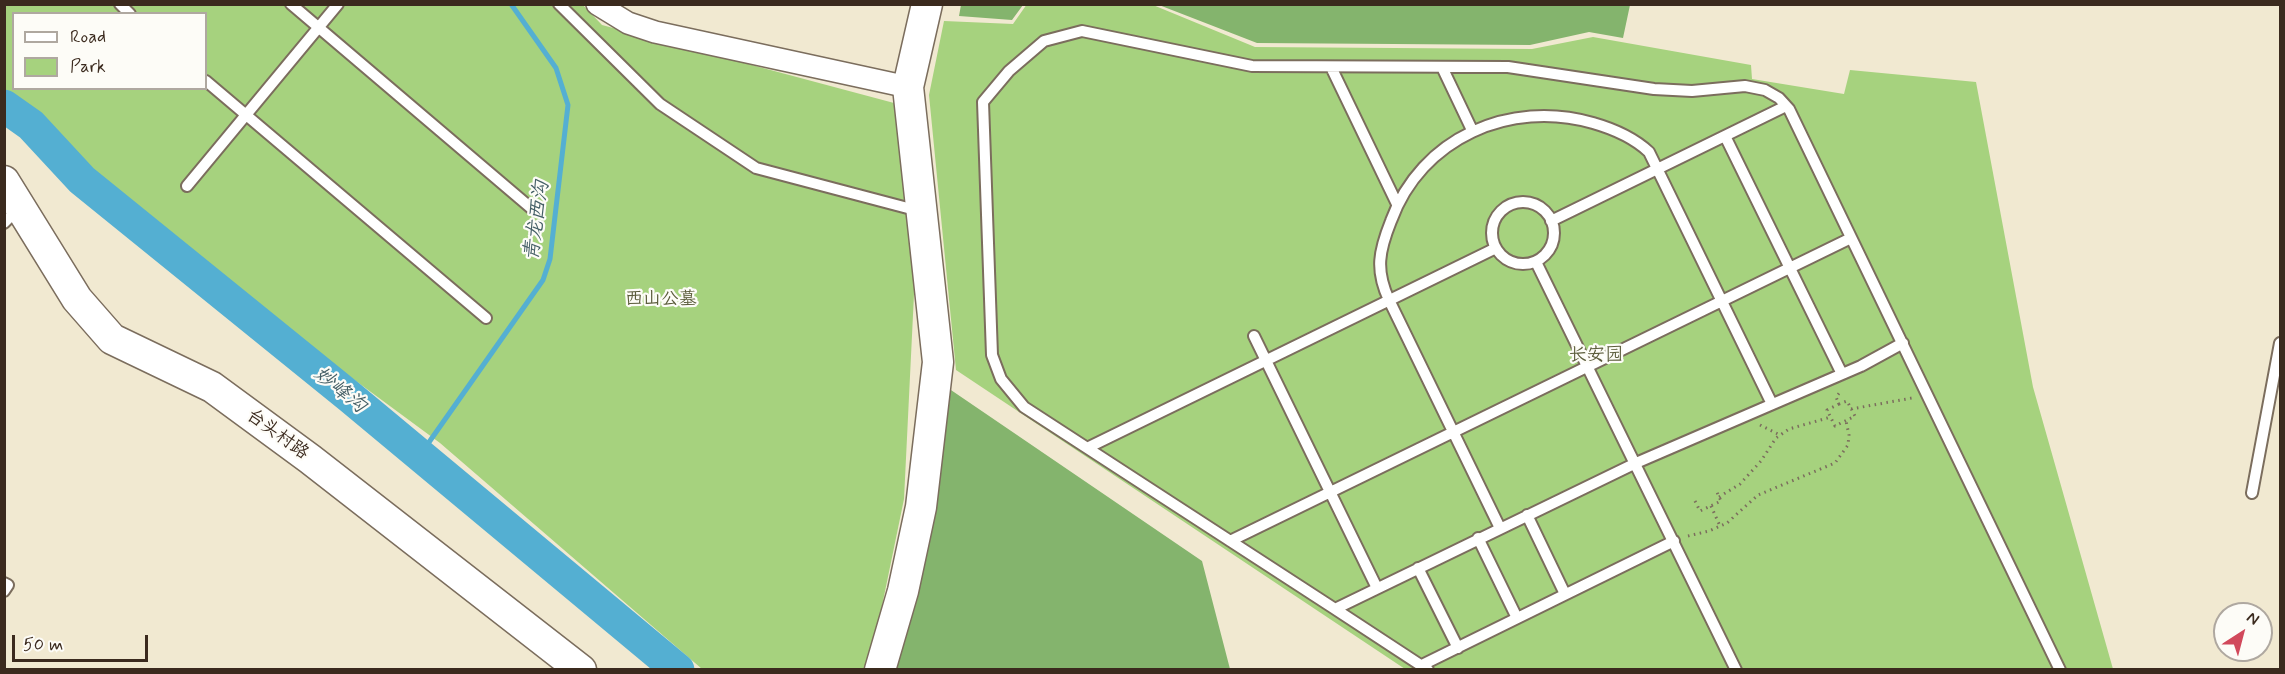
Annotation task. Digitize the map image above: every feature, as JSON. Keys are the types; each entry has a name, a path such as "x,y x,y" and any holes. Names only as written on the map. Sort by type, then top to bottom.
{"street":[{"path":"597,4 628,23 655,32 908,87"},
{"path":"880,669 903,591 921,507 938,362 908,87 927,4"},
{"name":"台头村路","path":"4,181 13,215 77,299 112,339 212,387 310,459 581,669"}],"lane":[{"path":"291,4 531,208"},
{"path":"187,186 338,4"},
{"path":"559,4 660,104 756,168 922,212"},
{"path":"1674,541 1517,618 1425,667 1335,609 1024,407 1000,379 992,355 983,124 983,102 986,97 1009,72 1044,41 1082,32 1252,66 1508,67 1654,89 1692,91 1745,86 1765,90 1786,105 2060,669"},
{"path":"1331,66 1397,204"},
{"path":"1442,67 1472,130"},
{"path":"207,82 486,318"},
{"path":"1551,221 1786,105"},
{"path":"1500,528 1389,300 1379,270 1384,241 1397,204 1413,178 1434,157 1472,130 1514,117 1571,117 1608,127 1636,140 1649,152 1772,404"},
{"path":"1725,136 1842,374"},
{"path":"1514,203 1534,204 1543,210 1551,221 1554,238 1551,248 1536,262 1516,264 1507,260 1496,248 1492,234 1493,224 1498,215 1514,203"},
{"path":"1230,541 1851,238"},
{"path":"1087,448 1496,248"},
{"path":"1536,262 1736,669"},
{"path":"1254,336 1377,588"},
{"path":"1335,609 1636,463 1842,374 1903,343"},
{"path":"2252,493 2280,343"},
{"path":"1527,515 1566,594"},
{"path":"1478,538 1517,618"},
{"path":"1419,568 1458,648"},
{"path":"4,583 8,585 4,591"}],"path":[{"path":"1839,404 1836,396 1842,390 1842,374"},
{"path":"1851,409 1908,398 1929,397"},
{"path":"1847,400 1855,416 1835,426 1827,410 1839,404 1847,400"},
{"path":"1719,497 1740,484 1761,461 1776,438 1789,429 1831,417"},
{"path":"1674,541 1720,526 1758,495 1835,464 1848,446 1849,435 1846,421"},
{"path":"1695,501 1700,511 1721,501 1716,490"},
{"path":"1711,506 1720,526"}],"green space":[{"name":"西山公墓","path":"582,4 602,25 894,103 917,233 904,499 869,669 702,669 440,443 127,212 50,125 5,92 5,5"},
{"path":"961,4 1023,5 1012,20 959,16"},
{"name":"长安园","path":"1027,4 1153,5 1255,47 1532,49 1593,37 1751,65 1752,79 1844,94 1850,70 1976,82 2033,387 2113,669 1405,669 956,370 929,95 944,21 1013,24"},
{"path":"1159,5 1630,5 1623,38 1589,32 1530,45 1257,43"},
{"path":"948,388 1202,561 1230,669 896,670 934,514"}],"waterway":[{"name":"青龙西沟","path":"420,455 543,280 550,259 568,105 556,68 511,4"},
{"name":"妙峰沟","path":"4,106 31,125 82,180 350,397 678,670"}]}
